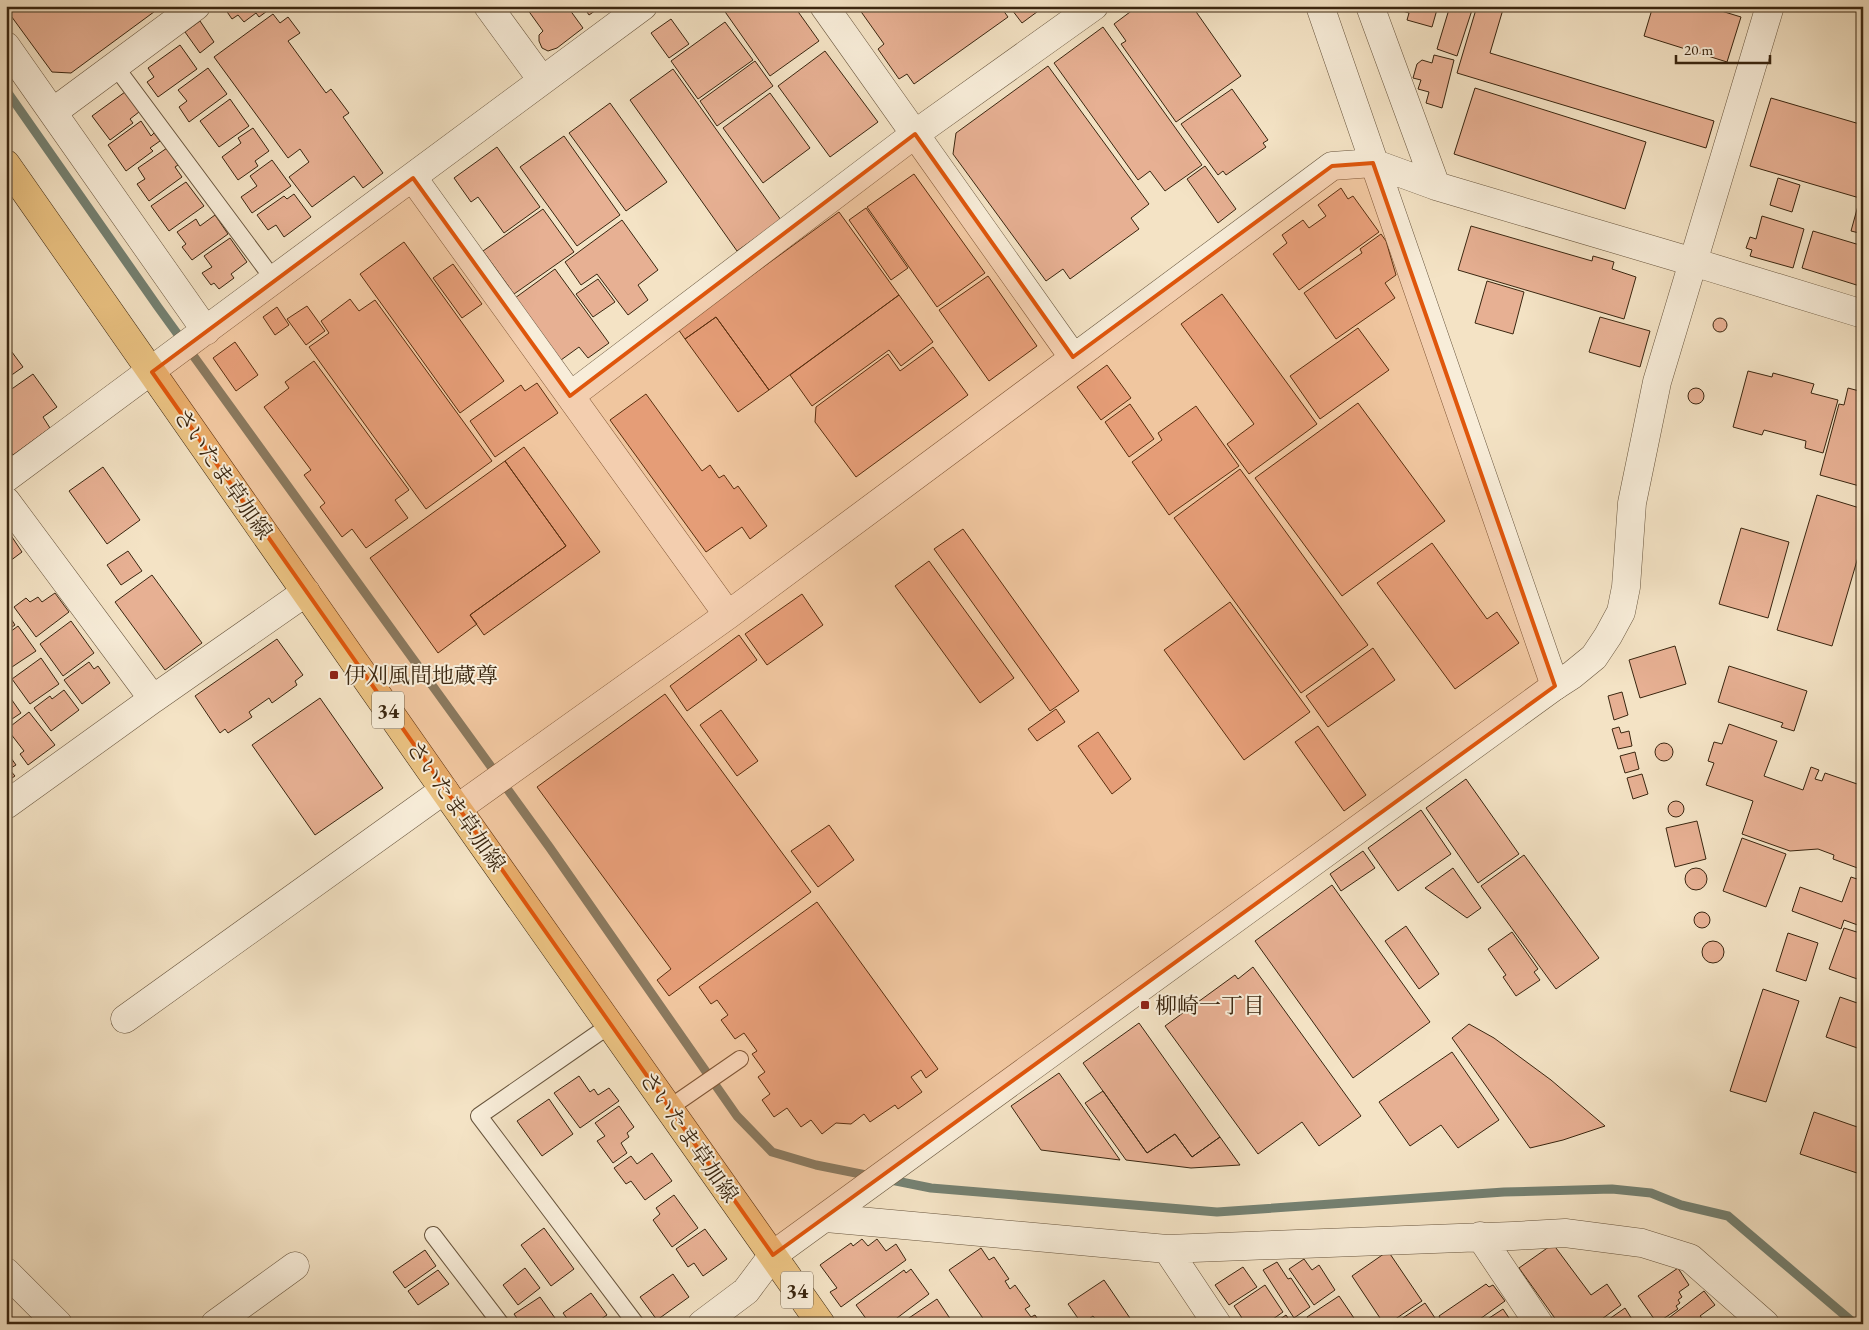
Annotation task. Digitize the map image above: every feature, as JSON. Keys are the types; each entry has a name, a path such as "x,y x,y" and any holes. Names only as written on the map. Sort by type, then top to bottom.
{"main road":[{"name":"さいたま草加線","path":"6,164 821,1324"}],"street":[{"path":"53,112 196,6"},
{"path":"488,6 542,80"},
{"path":"6,478 152,372 643,6"},
{"path":"824,6 1073,357"},
{"path":"570,396 914,134 1094,6"},
{"path":"1320,6 1555,686"},
{"path":"1370,6 1436,186"},
{"path":"702,1324 746,1292 773,1255 1572,675 1594,656 1621,612 1626,587 1632,503 1657,382 1770,6"},
{"path":"6,46 206,331"},
{"path":"125,1020 451,799 487,788 728,616 1073,357 1332,166 1373,163 1436,186 1863,314"},
{"path":"413,178 728,616"},
{"path":"6,500 153,699"},
{"path":"6,805 306,592"},
{"path":"826,1218 1167,1249 1565,1233 1642,1243 1690,1258 1764,1324"},
{"path":"1480,1236 1538,1324"},
{"path":"1167,1249 1217,1324"},
{"path":"215,1324 295,1266"},
{"path":"6,1272 58,1324"}],"lane":[{"path":"115,66 274,280"},
{"path":"610,1025 479,1116 636,1324"},
{"path":"669,1108 740,1058"},
{"path":"432,1235 501,1324"}],"highlighted area":[{"path":"915,134 1073,357 1332,166 1373,163 1555,686 773,1255 152,372 413,178 570,396"}],"building":[{"path":"6,6 162,6 71,73 52,72 6,9"},
{"path":"223,6 274,6 259,17 256,13 244,22 238,15 232,19"},
{"path":"525,6 567,6 583,28 557,48 548,51 542,48 539,41 539,35 543,31"},
{"path":"583,6 602,6 589,15"},
{"path":"721,6 794,6 819,41 770,76"},
{"path":"857,6 1000,6 1008,17 914,84 907,74 899,79 878,49 884,44"},
{"path":"1009,6 1045,6 1022,23"},
{"path":"1138,6 1192,6 1241,76 1176,122 1121,44 1126,41 1114,24"},
{"path":"1397,6 1438,6 1432,27 1407,20 1409,13 1396,9"},
{"path":"1450,6 1473,7 1457,56 1437,49"},
{"path":"1477,6 1504,6 1490,53 1714,121 1706,148 1457,73"},
{"path":"1653,6 1705,6 1741,17 1727,62 1644,36"},
{"path":"273,14 280,23 288,17 300,33 288,41 326,93 331,89 349,113 343,117 383,173 363,188 354,176 312,207 289,177 309,162 300,149 288,158 214,57"},
{"path":"671,19 689,44 669,58 651,33"},
{"path":"200,21 214,42 200,53 185,32"},
{"path":"725,22 753,60 698,99 671,61"},
{"path":"1103,27 1202,165 1165,191 1150,171 1138,180 1054,63"},
{"path":"180,45 197,69 158,97 147,82 154,77 148,68"},
{"path":"825,51 878,122 830,157 778,86"},
{"path":"1434,55 1454,60 1442,108 1426,103 1429,92 1418,89 1421,80 1413,78 1417,64 1422,60 1432,63"},
{"path":"755,61 773,86 717,126 700,101"},
{"path":"1048,66 1149,204 1131,218 1139,229 1070,279 1063,269 1046,281 953,154 956,133"},
{"path":"208,68 227,94 189,122 179,107 187,101 178,90"},
{"path":"673,69 781,220 737,251 630,100"},
{"path":"1475,88 1646,142 1625,209 1454,154"},
{"path":"1232,89 1268,140 1263,143 1266,147 1226,175 1223,171 1218,175 1181,124"},
{"path":"125,92 139,112 130,119 133,123 110,140 92,116"},
{"path":"770,93 810,148 763,183 723,128"},
{"path":"1771,98 1863,125 1863,199 1750,166"},
{"path":"230,99 249,126 219,147 200,121"},
{"path":"610,103 667,182 626,211 569,133"},
{"path":"141,121 151,136 154,133 160,141 150,148 153,151 126,171 108,145"},
{"path":"253,128 269,151 255,161 258,166 238,180 222,157 241,143 238,138"},
{"path":"564,136 620,215 577,246 520,167"},
{"path":"497,147 540,207 504,233 478,197 471,202 454,178"},
{"path":"167,148 178,165 175,167 182,177 149,201 137,184 145,179 138,168"},
{"path":"272,160 291,186 252,213 241,197 257,186 250,176"},
{"path":"1205,166 1236,209 1218,223 1187,179"},
{"path":"914,174 985,273 937,307 867,207"},
{"path":"1778,178 1800,185 1792,212 1770,205"},
{"path":"186,182 204,206 169,231 151,206"},
{"path":"1341,188 1348,199 1353,196 1379,232 1299,290 1273,254 1287,243 1282,235 1303,220 1309,228 1326,216 1318,205"},
{"path":"294,194 311,217 284,237 276,225 268,230 257,215 284,196 287,199"},
{"path":"1859,202 1863,203 1863,234 1851,231"},
{"path":"866,208 908,268 891,280 849,220"},
{"path":"543,209 574,252 514,294 483,251"},
{"path":"839,212 899,295 769,390 716,317 685,339 678,329"},
{"path":"215,215 228,234 192,260 182,247 186,244 177,232 196,219 200,226"},
{"path":"1762,216 1804,229 1793,268 1750,256 1752,250 1746,248 1750,237 1756,239"},
{"path":"622,220 658,270 638,285 648,300 628,315 597,274 581,285 565,262"},
{"path":"1471,226 1592,261 1593,256 1614,262 1612,269 1636,277 1624,319 1458,270"},
{"path":"1813,231 1863,246 1863,287 1802,268"},
{"path":"1381,234 1386,241 1396,275 1385,283 1395,298 1336,339 1304,293 1362,253 1360,249"},
{"path":"230,238 247,262 231,274 234,278 219,289 214,283 211,285 202,273 212,267 204,256"},
{"path":"404,242 504,381 460,413 360,274"},
{"path":"453,264 482,304 462,318 433,278"},
{"path":"555,269 609,343 588,358 579,347 561,360 515,298"},
{"path":"988,276 1037,346 989,381 939,310"},
{"path":"598,279 615,302 593,317 576,294"},
{"path":"1487,281 1524,292 1513,334 1475,323"},
{"path":"1222,294 1317,424 1249,474 1227,444 1254,424 1181,324"},
{"path":"899,295 933,342 901,366 889,350 812,406 790,375"},
{"path":"350,299 359,311 375,300 492,461 426,509 309,347 329,333 321,321"},
{"path":"307,306 325,331 306,345 287,319"},
{"path":"277,307 289,325 275,335 263,317"},
{"path":"716,317 769,390 738,412 685,339"},
{"path":"1600,317 1650,331 1640,367 1589,352"},
{"path":"1720,318 1725,320 1727,325 1725,330 1720,332 1715,330 1713,325 1715,320"},
{"path":"1358,328 1389,370 1320,419 1290,376"},
{"path":"235,342 258,375 236,391 213,358"},
{"path":"6,344 23,367 6,379"},
{"path":"933,347 968,395 856,477 815,422 816,407 888,354 900,371"},
{"path":"314,361 409,490 395,500 408,518 366,548 352,529 342,537 320,507 325,503 304,475 311,470 264,407 289,388 285,382"},
{"path":"1107,365 1131,398 1101,420 1077,387"},
{"path":"1748,371 1772,377 1773,373 1814,384 1811,393 1838,400 1823,453 1805,448 1806,441 1764,430 1762,435 1733,427"},
{"path":"33,374 57,407 43,417 50,428 13,455 6,445 6,393"},
{"path":"537,383 558,413 495,457 470,421 521,385 525,391"},
{"path":"1696,388 1702,390 1704,396 1702,402 1696,404 1690,402 1688,396 1690,390"},
{"path":"1848,388 1863,392 1863,487 1820,475 1839,404 1844,405"},
{"path":"646,394 702,471 710,465 719,478 724,475 734,489 738,486 767,526 750,539 742,527 706,552 610,420"},
{"path":"1358,403 1445,521 1342,596 1255,478"},
{"path":"1130,404 1154,439 1129,457 1105,422"},
{"path":"1196,406 1239,466 1169,515 1132,462 1162,440 1158,433"},
{"path":"524,447 600,552 484,635 470,615 566,546 505,461"},
{"path":"505,461 566,546 470,615 477,624 438,653 370,558"},
{"path":"103,467 140,520 107,544 69,491"},
{"path":"1240,469 1368,645 1301,693 1174,518"},
{"path":"1817,495 1863,509 1863,540 1832,646 1777,630"},
{"path":"1741,528 1789,542 1768,618 1719,604"},
{"path":"963,529 1079,691 1050,711 934,549"},
{"path":"10,534 22,552 6,564 6,537"},
{"path":"1432,543 1487,619 1497,612 1519,643 1455,689 1377,583"},
{"path":"128,551 142,571 121,585 107,565"},
{"path":"929,561 1014,678 980,703 895,586"},
{"path":"152,575 202,643 165,670 115,602"},
{"path":"55,593 69,612 36,637 14,607 26,598 30,602 38,597 42,602"},
{"path":"802,594 823,625 767,665 745,634"},
{"path":"1230,602 1310,712 1244,760 1164,650"},
{"path":"6,611 15,625 6,631"},
{"path":"71,621 94,653 63,676 40,644"},
{"path":"18,626 36,651 6,671 6,635"},
{"path":"739,635 757,660 687,711 670,686"},
{"path":"277,639 303,675 295,681 297,685 272,703 269,698 249,712 252,717 228,733 225,729 220,733 195,696"},
{"path":"1675,646 1686,684 1640,698 1629,660"},
{"path":"1373,648 1395,680 1328,727 1306,696"},
{"path":"41,658 59,684 30,704 12,679"},
{"path":"89,662 94,669 98,666 110,683 82,704 64,680"},
{"path":"1729,666 1807,691 1794,731 1781,727 1783,723 1718,702"},
{"path":"64,690 79,710 51,731 34,708 50,696 52,699"},
{"path":"1622,692 1628,715 1614,720 1608,696"},
{"path":"6,694 21,713 6,723"},
{"path":"665,694 811,892 669,996 657,980 671,969 537,787"},
{"path":"320,698 383,788 315,835 252,745"},
{"path":"1056,709 1065,722 1037,741 1028,729"},
{"path":"721,710 758,761 737,776 700,725"},
{"path":"29,712 55,745 28,765 20,754 24,751 7,729"},
{"path":"1729,724 1777,741 1764,776 1803,790 1811,767 1819,770 1815,779 1822,781 1825,773 1863,786 1863,870 1833,859 1834,855 1818,849 1790,851 1742,834 1753,801 1706,785 1714,763 1708,761 1714,742 1722,744"},
{"path":"1318,726 1366,795 1344,811 1295,742"},
{"path":"1619,727 1621,733 1629,731 1632,746 1618,749 1612,729"},
{"path":"1098,732 1131,779 1112,794 1078,746"},
{"path":"1664,743 1670,746 1673,752 1670,758 1664,761 1658,758 1655,752 1658,746"},
{"path":"6,751 16,765 9,769 15,776 6,782"},
{"path":"1635,752 1639,769 1625,773 1620,756"},
{"path":"1642,774 1648,794 1633,799 1627,778"},
{"path":"1466,779 1519,854 1478,883 1426,808"},
{"path":"1676,801 1682,803 1684,809 1682,815 1676,817 1670,815 1668,809 1670,803"},
{"path":"1421,810 1451,854 1398,891 1368,848"},
{"path":"1697,821 1706,859 1675,867 1666,828"},
{"path":"829,825 854,860 818,887 791,851"},
{"path":"1742,838 1786,854 1766,907 1723,891"},
{"path":"1363,851 1375,868 1341,891 1330,874"},
{"path":"1524,855 1599,958 1556,989 1481,886"},
{"path":"1453,868 1481,908 1467,918 1425,888"},
{"path":"1696,868 1704,871 1707,879 1704,887 1696,890 1688,887 1685,879 1688,871"},
{"path":"1851,877 1863,881 1863,927 1844,920 1841,929 1792,911 1800,887 1842,902"},
{"path":"1332,885 1430,1022 1353,1078 1255,941"},
{"path":"817,902 938,1069 926,1078 921,1070 911,1077 922,1092 898,1109 895,1105 870,1122 864,1114 851,1124 836,1123 822,1134 811,1120 801,1127 787,1108 774,1117 762,1100 770,1094 758,1077 765,1072 752,1054 757,1051 744,1033 735,1039 721,1020 728,1015 717,1000 711,1004 699,987"},
{"path":"1699,912 1705,912 1710,917 1708,926 1699,928 1694,923 1694,917"},
{"path":"1406,926 1439,974 1419,989 1385,941"},
{"path":"1844,928 1863,934 1863,981 1829,969"},
{"path":"1512,932 1538,969 1534,972 1540,980 1516,996 1503,977 1506,975 1488,949"},
{"path":"1788,933 1818,943 1806,981 1776,971"},
{"path":"1713,941 1721,944 1724,952 1721,960 1713,963 1705,960 1702,952 1705,944"},
{"path":"1253,967 1361,1116 1319,1146 1302,1122 1258,1154 1165,1026 1235,975 1238,979"},
{"path":"1763,989 1799,1001 1766,1102 1730,1091"},
{"path":"1840,997 1863,1005 1863,1050 1826,1037"},
{"path":"1139,1023 1220,1137 1192,1157 1175,1134 1147,1153 1083,1063"},
{"path":"1469,1024 1494,1038 1551,1080 1605,1126 1563,1140 1530,1148 1452,1038"},
{"path":"1452,1052 1499,1120 1458,1148 1441,1125 1410,1146 1379,1102"},
{"path":"1059,1073 1120,1160 1041,1150 1011,1106"},
{"path":"579,1076 590,1092 594,1089 598,1095 609,1088 619,1101 580,1128 554,1093"},
{"path":"1103,1091 1147,1153 1175,1134 1192,1157 1220,1137 1240,1165 1191,1168 1126,1160 1085,1103"},
{"path":"549,1099 573,1134 542,1156 517,1121"},
{"path":"619,1106 634,1127 627,1133 629,1137 621,1143 627,1153 613,1163 597,1141 605,1136 595,1123"},
{"path":"1814,1112 1863,1129 1863,1175 1800,1154"},
{"path":"652,1153 672,1181 645,1200 631,1181 626,1184 614,1168 631,1156 637,1164"},
{"path":"674,1195 698,1228 672,1247 653,1220 660,1214 656,1208"},
{"path":"544,1228 574,1269 551,1286 521,1245"},
{"path":"705,1229 727,1259 703,1276 694,1263 688,1267 676,1249"},
{"path":"862,1239 868,1246 877,1239 886,1251 896,1244 906,1260 841,1307 830,1292 837,1288 820,1265 851,1243 853,1246"},
{"path":"1553,1244 1591,1295 1607,1284 1621,1305 1595,1324 1559,1324 1519,1268"},
{"path":"981,1248 989,1260 994,1257 1009,1279 1005,1281 1010,1289 1015,1285 1030,1306 1025,1309 1031,1317 1035,1315 1041,1324 987,1324 949,1270"},
{"path":"425,1250 436,1266 405,1288 393,1272"},
{"path":"1388,1251 1422,1301 1388,1324 1384,1324 1352,1276"},
{"path":"1304,1259 1312,1270 1319,1265 1335,1290 1314,1305 1289,1269"},
{"path":"1277,1262 1288,1279 1291,1278 1310,1307 1294,1318 1263,1270"},
{"path":"1243,1267 1257,1287 1229,1305 1215,1285"},
{"path":"525,1268 540,1288 518,1305 503,1285"},
{"path":"1678,1268 1689,1285 1679,1292 1682,1297 1678,1300 1680,1303 1676,1306 1678,1309 1657,1323 1638,1296"},
{"path":"911,1269 929,1294 889,1324 870,1324 856,1305 904,1270 906,1273"},
{"path":"438,1270 449,1284 418,1305 408,1291"},
{"path":"673,1274 689,1297 657,1320 640,1297"},
{"path":"1104,1280 1134,1324 1099,1324 1093,1316 1082,1324 1068,1304"},
{"path":"1486,1284 1489,1287 1493,1285 1505,1301 1473,1324 1443,1324 1439,1316"},
{"path":"1265,1285 1283,1312 1266,1324 1246,1324 1234,1306"},
{"path":"1704,1291 1715,1305 1700,1316 1706,1323 1661,1324"},
{"path":"591,1293 607,1315 594,1324 571,1324 563,1313"},
{"path":"1339,1296 1358,1324 1311,1324 1307,1317"},
{"path":"540,1297 555,1318 548,1324 521,1324 514,1314"},
{"path":"937,1299 951,1320 947,1324 908,1324 906,1320"},
{"path":"1425,1303 1439,1324 1394,1324"},
{"path":"1625,1308 1635,1324 1602,1324"},
{"path":"1503,1309 1513,1324 1480,1324"},
{"path":"1286,1315 1292,1324 1273,1324"}],"waterway":[{"path":"6,90 158,307 550,848 737,1116 772,1152 816,1165 871,1176"},
{"path":"886,1179 931,1188 1217,1212 1504,1192 1612,1189 1651,1193 1681,1205 1728,1216 1855,1324"}],"place":[{"name":"伊刈風間地蔵尊","path":"334,675"},
{"name":"柳崎一丁目","path":"1145,1005"}]}
